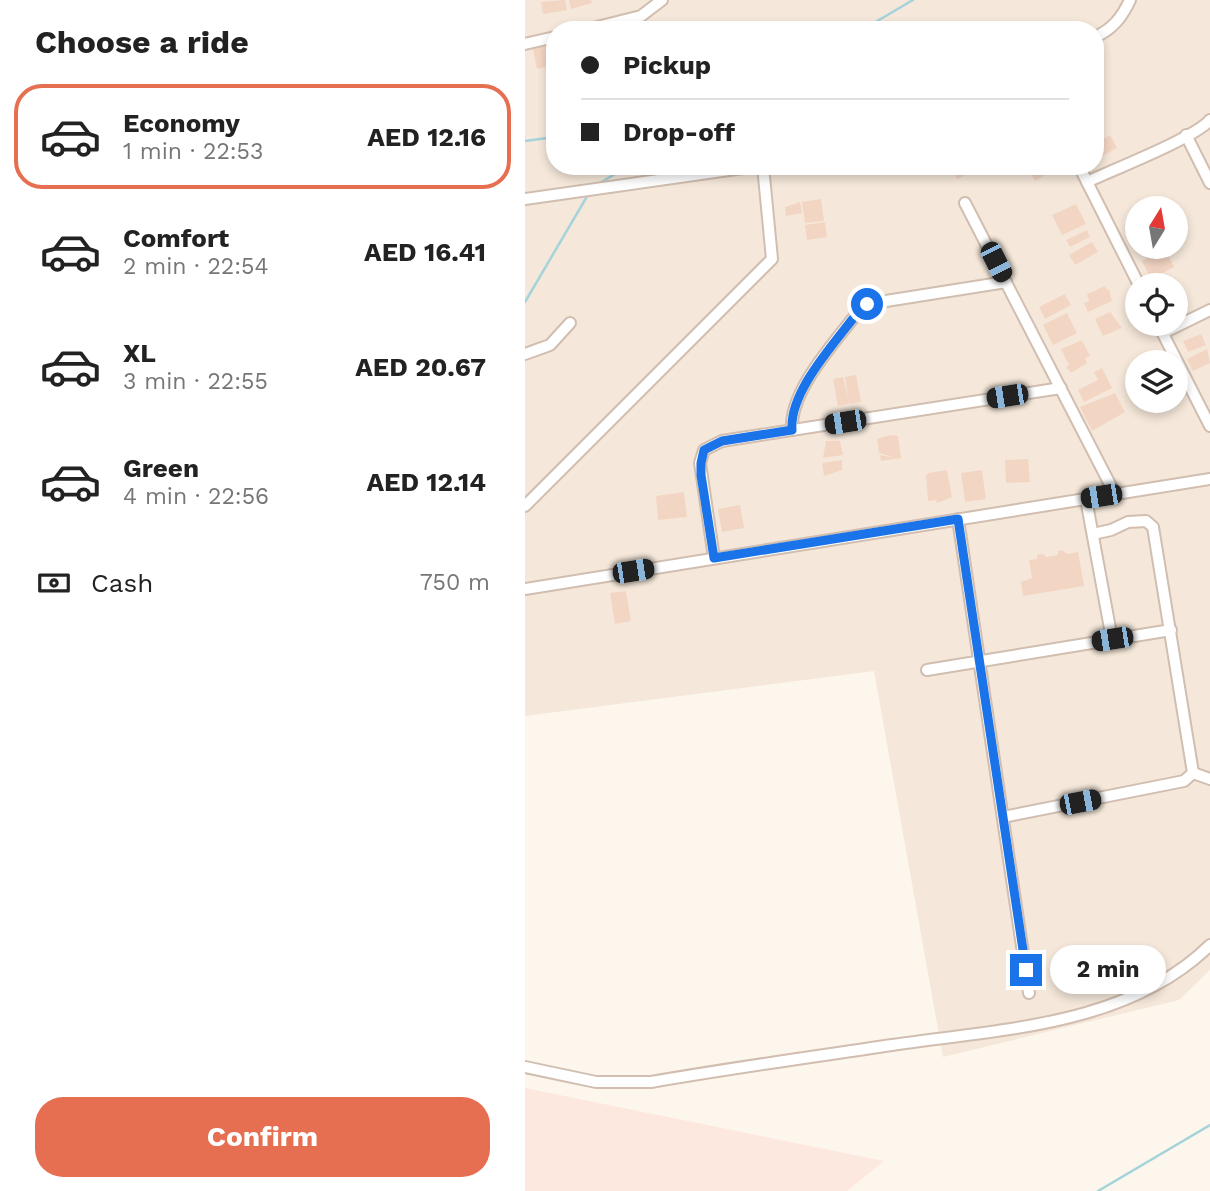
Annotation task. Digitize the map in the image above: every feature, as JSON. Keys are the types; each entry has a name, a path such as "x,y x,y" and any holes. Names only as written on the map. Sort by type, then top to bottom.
{"street":[{"path":"621,21 641,16 662,0"},
{"path":"1104,33 1122,17 1130,0"},
{"path":"525,44 546,39"},
{"path":"1104,174 1186,135 1210,120"},
{"path":"1186,135 1210,183"},
{"path":"525,200 696,175"},
{"path":"525,506 772,258 764,175"},
{"path":"1084,175 1133,273"},
{"path":"1087,182 1102,175"},
{"path":"965,203 1115,494"},
{"path":"792,430 791,419 802,388 861,308 867,304 1006,282"},
{"path":"1188,318 1210,310"},
{"path":"525,354 550,345 570,323"},
{"path":"1165,336 1210,426"},
{"path":"714,558 701,463 704,450 722,441 1061,388"},
{"path":"525,589 1210,479"},
{"path":"1086,499 1112,639"},
{"path":"958,519 1029,993"},
{"path":"1093,534 1137,521 1150,523 1154,532 1193,773"},
{"path":"927,670 1171,630"},
{"path":"1003,817 1184,780 1193,773"},
{"path":"1193,773 1210,779"},
{"path":"525,1067 596,1082 651,1082 1011,1028 1093,1011 1166,981 1210,945"}],"shaded area":[{"path":"525,0 1210,0 1210,970 1179,1000 943,1057 874,671 525,716"},
{"path":"525,1088 884,1161 847,1191 525,1191"}],"building":[{"path":"565,0 567,10 543,14 541,2"},
{"path":"569,0 591,0 592,3 571,9"},
{"path":"546,46 546,67 537,69 533,49"},
{"path":"1110,135 1117,148 1104,155 1104,139"},
{"path":"1031,175 1045,175 1035,181"},
{"path":"821,199 824,221 805,223 802,202"},
{"path":"800,202 802,213 786,216 785,207"},
{"path":"1076,204 1086,224 1062,235 1052,215"},
{"path":"825,222 827,237 807,240 805,225"},
{"path":"1087,230 1090,237 1070,247 1066,240"},
{"path":"1092,242 1098,252 1075,265 1069,255"},
{"path":"1170,259 1174,267 1162,273 1148,273 1142,261"},
{"path":"1105,286 1109,289 1112,301 1088,312 1084,303 1089,301 1087,294"},
{"path":"1065,294 1071,305 1045,319 1039,307"},
{"path":"1110,312 1122,328 1103,336 1095,319"},
{"path":"1067,313 1077,333 1053,345 1043,325"},
{"path":"1201,334 1206,345 1188,352 1183,341"},
{"path":"1082,340 1090,356 1085,358 1087,363 1071,373 1066,367 1069,365 1061,349"},
{"path":"1207,349 1210,363 1193,371 1188,358"},
{"path":"1102,368 1112,388 1084,402 1078,390 1098,380 1094,372"},
{"path":"856,375 861,402 849,404 845,377"},
{"path":"843,377 849,401 848,404 838,406 833,379"},
{"path":"1115,393 1125,412 1092,431 1080,407"},
{"path":"890,435 898,436 901,458 881,461 880,455 896,458 879,453 877,439"},
{"path":"826,441 840,441 843,455 823,458"},
{"path":"1028,459 1030,482 1006,483 1005,460"},
{"path":"842,460 842,470 824,476 822,463"},
{"path":"947,470 952,497 937,503 936,500 928,501 926,476"},
{"path":"982,470 986,499 965,502 961,473"},
{"path":"684,492 687,517 658,520 656,496"},
{"path":"740,505 744,528 722,532 718,509"},
{"path":"1062,550 1067,554 1078,552 1084,586 1023,596 1021,582 1032,578 1029,560 1037,559 1037,555 1058,555 1058,551"},
{"path":"626,591 631,621 615,624 610,593"}],"waterway":[{"path":"877,21 913,0"},
{"path":"525,141 546,138"},
{"path":"598,184 614,175"},
{"path":"525,302 589,193"},
{"path":"1098,1191 1210,1125"}],"route":[{"path":"867,304 861,308 802,388 791,419 792,430 722,441 704,450 701,475 714,558 958,519 1026,970"}]}
